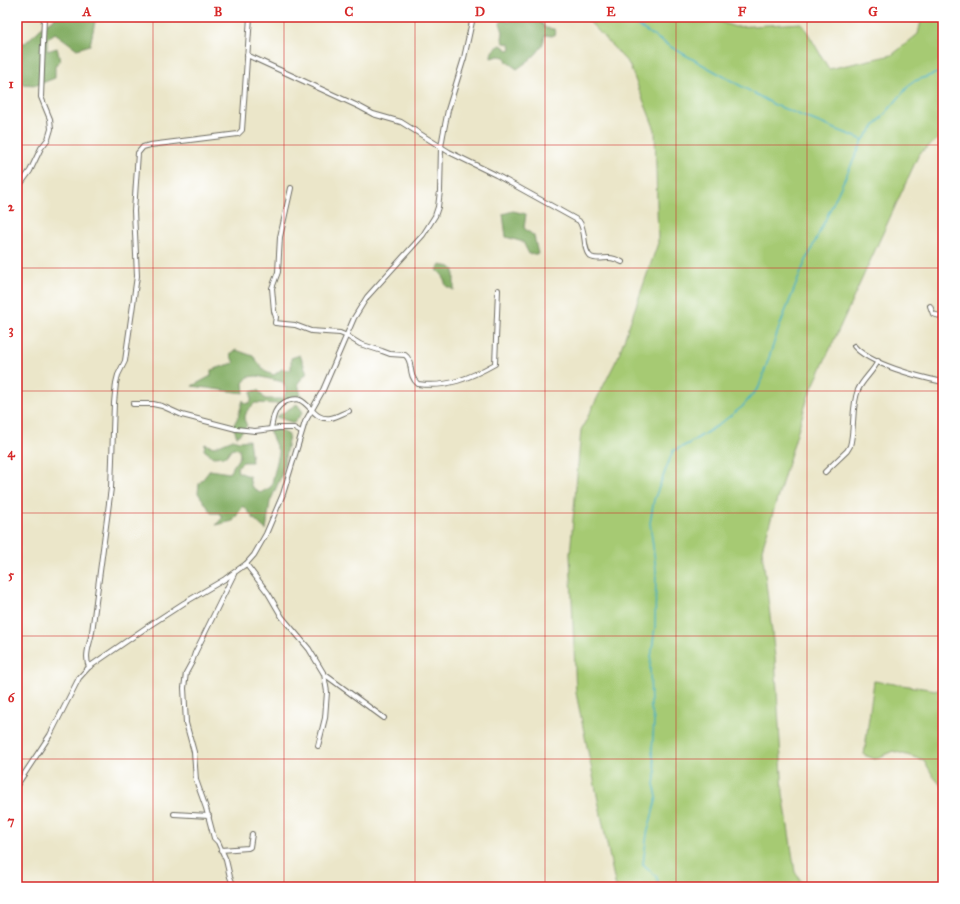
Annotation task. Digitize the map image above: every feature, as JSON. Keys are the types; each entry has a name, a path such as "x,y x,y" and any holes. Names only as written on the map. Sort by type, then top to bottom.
{"street":[{"path":"18,186 30,171 41,148 48,139 51,129 50,119 41,97 44,17"},
{"path":"88,667 86,661 87,653 92,632 111,488 116,383 125,361 137,276 134,211 138,153 143,147 150,145 238,134 242,130 250,17"},
{"path":"17,785 50,735 78,678 88,667 150,624 246,564 266,534 283,494 301,432 311,410 323,390 354,318 382,279 394,269 427,230 435,216 438,207 442,147 448,110 464,58 473,17"},
{"path":"247,56 373,114 401,122 458,157 496,175 579,221 584,229 587,252 591,257 610,258 622,262"},
{"path":"291,188 280,237 278,272 272,288 276,317 275,323 282,325 291,324 311,331 340,333 360,344 390,354 405,355 408,357 410,363 412,378 418,384 453,383 478,374 495,364 498,290"},
{"path":"930,306 933,314 943,317"},
{"path":"854,346 867,357 898,370 943,382"},
{"path":"825,472 847,451 850,446 858,390 878,361"},
{"path":"271,429 273,415 278,407 292,399 299,400 317,415 331,418 349,411"},
{"path":"133,404 153,404 162,406 182,415 236,429 255,431 294,428 301,432"},
{"path":"246,564 268,593 282,617 309,650 324,674 384,718"},
{"path":"234,887 226,860 218,842 214,838 209,816 196,780 194,752 186,723 185,680 186,673 192,662 194,653 235,572"},
{"path":"318,746 325,718 327,692 324,674"},
{"path":"174,814 209,816"},
{"path":"221,850 250,847 252,834"}],"green space":[{"path":"55,17 96,17 90,45 77,49 55,33 47,39 47,51 57,48 60,60 55,66 55,78 37,85 20,84 17,90 17,42 25,43 48,22 55,19"},
{"path":"515,17 536,17 535,18 540,20 540,23 543,24 545,28 554,29 556,33 552,36 545,35 539,51 517,69 507,62 505,57 499,56 491,58 493,50 501,45 508,50 511,49 510,44 504,43 502,39 503,32 500,23 503,19 509,22"},
{"path":"585,17 706,17 735,27 802,23 829,69 892,55 918,34 922,17 943,17 943,135 919,154 808,397 762,549 775,657 783,793 795,872 805,887 616,887 576,693 570,554 581,430 618,357 658,243 655,130 629,64"},
{"path":"513,211 526,214 524,228 534,236 538,254 529,254 523,242 506,237 503,214"},
{"path":"440,265 451,267 454,270 454,290 446,286 443,276 437,270"},
{"path":"236,350 253,356 266,372 274,375 282,369 291,370 291,358 300,355 307,373 298,383 301,396 294,396 280,404 255,403 247,411 244,419 247,426 237,437 233,426 238,417 243,400 246,404 251,402 251,392 258,390 265,399 283,399 286,390 283,382 257,376 248,377 243,383 244,393 192,386 211,376 211,370 234,363 230,354"},
{"path":"297,404 303,412 294,423 276,417"},
{"path":"269,430 280,430 289,435 282,474 270,502 266,530 243,506 233,521 216,525 223,517 219,513 211,513 198,493 199,484 210,470 229,473 240,456 239,449 232,448 226,456 213,457 204,450 205,444 214,447 233,439 239,441 249,440 252,462 243,462 237,467 238,472 249,476 251,486 260,493 271,487 279,453"},
{"path":"874,681 943,691 943,788 933,776 924,760 893,751 875,759 864,755"}],"waterway":[{"path":"624,17 671,47 775,105 863,140"},
{"path":"659,887 656,876 643,864 647,834 657,797 654,784 656,771 652,752 654,721 651,708 650,666 655,627 656,570 650,523 654,500 673,451 688,444 717,426 742,407 759,387 780,325 803,267 863,140 912,82 943,71"}]}
